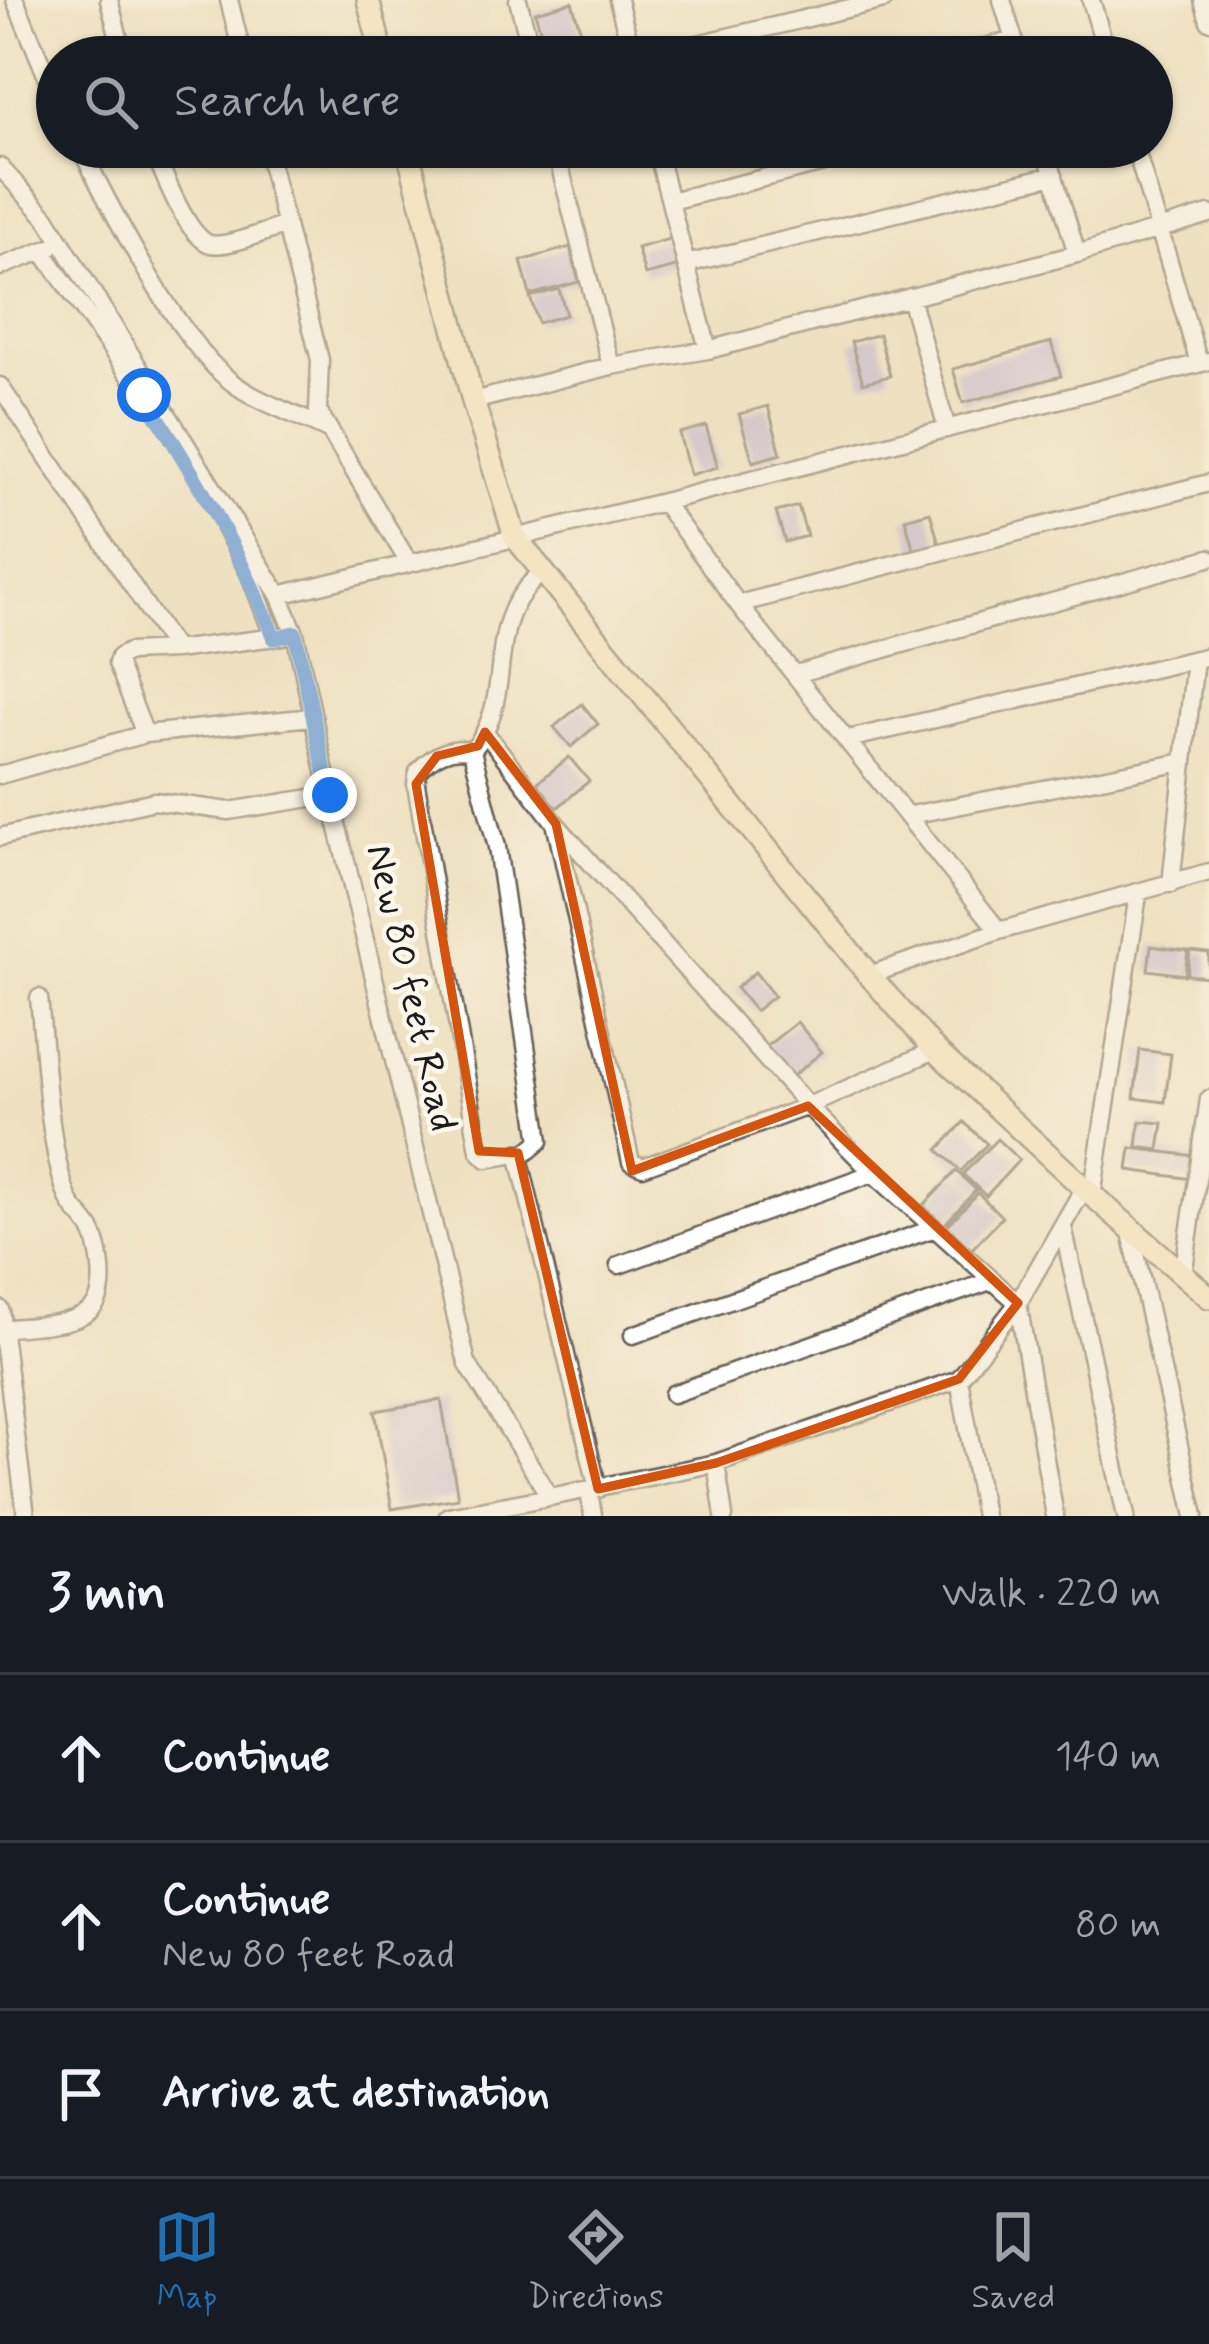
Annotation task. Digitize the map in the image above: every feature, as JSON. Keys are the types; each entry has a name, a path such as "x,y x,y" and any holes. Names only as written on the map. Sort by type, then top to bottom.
{"street":[{"path":"15,0 36,50"},
{"path":"109,0 118,36"},
{"path":"229,0 238,36"},
{"path":"368,0 377,36"},
{"path":"518,0 527,36"},
{"path":"618,0 627,36"},
{"path":"732,36 884,0"},
{"path":"1002,0 1012,36"},
{"path":"1091,0 1102,36"},
{"path":"1203,0 1209,21"},
{"name":"New 80 feet Road","path":"0,167 62,243 279,595 295,633 467,1363 550,1497"},
{"path":"92,168 159,289 204,355 230,381 328,430"},
{"path":"162,168 187,220 204,241 219,244 286,225"},
{"path":"271,168 320,360 316,397 328,430 410,563"},
{"path":"412,168 473,401 515,538 869,975 935,1049 1209,1297"},
{"path":"560,168 611,366"},
{"path":"661,168 708,350"},
{"path":"670,201 804,168"},
{"path":"1052,168 1077,254"},
{"path":"279,595 663,502 1204,362 1141,168"},
{"path":"686,264 1054,175"},
{"path":"473,401 611,366 708,350 1077,254 1209,214"},
{"path":"0,267 62,243"},
{"path":"43,252 207,494 248,572 274,638"},
{"path":"910,297 947,429"},
{"path":"0,386 175,650"},
{"path":"738,604 1209,483"},
{"path":"663,502 738,604 999,931"},
{"path":"796,674 1209,558"},
{"path":"472,751 464,748 436,755 418,772 416,784 478,1151 487,1159 536,1148 539,1132 497,847 472,751 492,718 512,604 543,572"},
{"path":"145,734 117,663 119,657 129,652 295,633"},
{"path":"848,739 1202,658 1184,762 1171,884"},
{"path":"0,775 145,734 312,717"},
{"path":"485,732 556,824 808,1106 873,1173 1018,1303 1055,1516"},
{"path":"910,815 1184,762"},
{"path":"0,837 154,801 229,811 330,795"},
{"path":"556,824 631,1162 643,1167 808,1106 935,1049"},
{"path":"869,975 999,931 1209,872"},
{"path":"448,1516 716,1463 959,1379 1018,1303 1088,1192 1138,895"},
{"path":"2,1329 80,1317 97,1302 100,1289 98,1246 73,1208 64,1184 39,998"},
{"path":"1183,1275 1209,1099"},
{"path":"518,1153 593,1490 593,1516"},
{"path":"619,1265 873,1173"},
{"path":"1063,1227 1126,1516"},
{"path":"633,1335 935,1228"},
{"path":"1130,1228 1195,1516"},
{"path":"673,1394 993,1280"},
{"path":"0,1309 8,1444 26,1516"},
{"path":"959,1379 984,1516"},
{"path":"716,1463 724,1516"}],"highlighted area":[{"path":"485,732 556,824 632,1171 808,1106 1018,1303 959,1379 716,1463 598,1489 518,1153 479,1151 416,784 437,756 478,746"}],"building":[{"path":"572,2 581,32 542,36 535,12"},
{"path":"673,238 680,266 645,275 637,248"},
{"path":"570,247 579,282 530,295 521,261"},
{"path":"559,289 566,315 538,323 530,297"},
{"path":"879,334 890,376 863,383 851,342"},
{"path":"1051,342 1061,376 963,403 953,369"},
{"path":"768,406 781,454 753,462 739,414"},
{"path":"706,426 718,467 690,475 679,433"},
{"path":"798,506 807,536 785,542 776,512"},
{"path":"930,512 940,547 915,554 905,519"},
{"path":"582,704 598,724 571,747 554,727"},
{"path":"569,757 589,781 557,808 537,783"},
{"path":"1151,946 1188,951 1185,975 1148,970"},
{"path":"1190,951 1209,953 1209,977 1187,975"},
{"path":"755,972 774,996 755,1011 736,988"},
{"path":"797,1022 822,1052 788,1080 763,1049"},
{"path":"1140,1050 1171,1054 1165,1102 1134,1098"},
{"path":"1140,1121 1163,1123 1159,1150 1137,1147"},
{"path":"964,1122 987,1144 961,1171 938,1150"},
{"path":"997,1139 1019,1160 986,1196 963,1174"},
{"path":"1131,1148 1195,1156 1192,1179 1128,1170"},
{"path":"956,1171 976,1190 944,1225 923,1206"},
{"path":"978,1193 1002,1217 971,1250 947,1226"},
{"path":"441,1400 458,1498 392,1509 375,1411"}],"route":[{"path":"144,395 207,494 248,572 274,638 295,633 330,795"}]}
